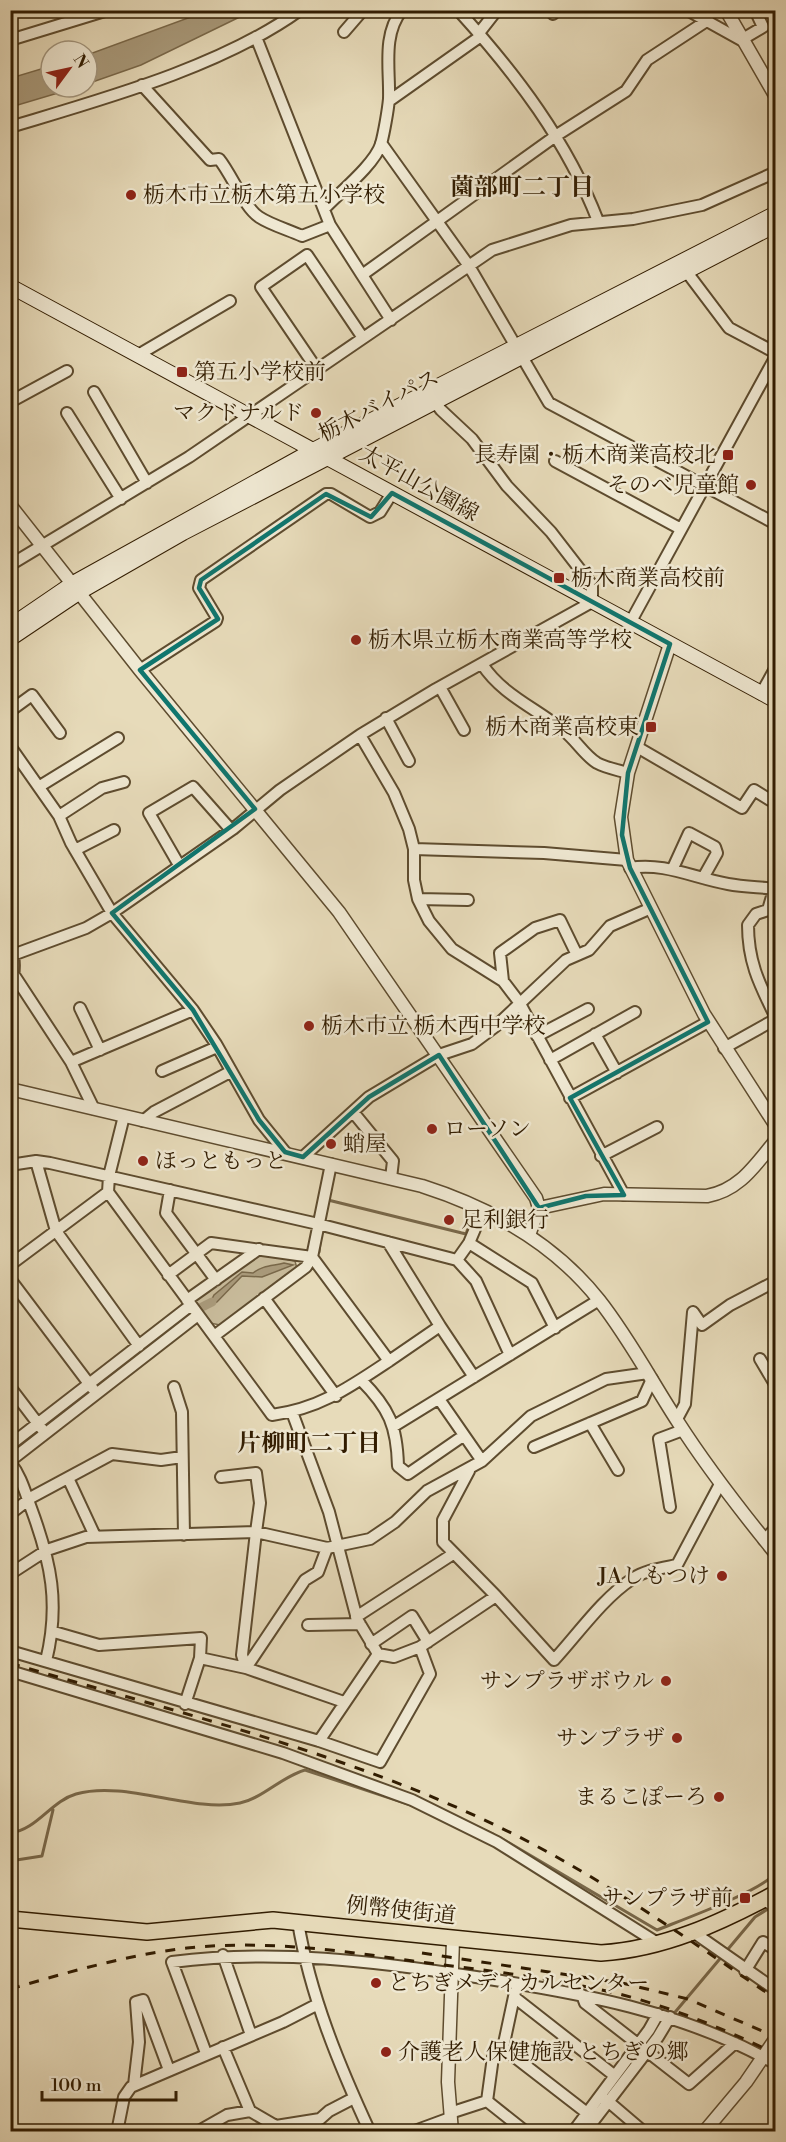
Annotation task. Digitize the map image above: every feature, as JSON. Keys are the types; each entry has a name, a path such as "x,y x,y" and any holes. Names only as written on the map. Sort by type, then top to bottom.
{"main road":[{"name":"栃木バイパス","path":"10,639 76,588 326,458 432,396 776,213"},
{"name":"栃木バイパス","path":"518,351 686,271 776,225"},
{"name":"太平山公園線","path":"10,286 776,701"},
{"name":"栃木バイパス","path":"10,626 312,450 432,396"},
{"name":"例幣使街道","path":"10,1919 147,1932 247,1920 298,1922 453,1940 601,1953 660,1944 772,1900"}],"street":[{"path":"10,40 108,10"},
{"path":"10,127 142,85 256,37 300,10"},
{"path":"344,32 363,10"},
{"path":"324,209 373,158 381,143 389,101 389,45 392,22 402,10"},
{"path":"458,10 480,34 557,135 585,189 598,221"},
{"path":"389,101 480,34 497,10"},
{"path":"687,10 741,40"},
{"path":"726,10 741,40 776,97"},
{"path":"741,40 763,27 755,10"},
{"path":"362,275 557,135 626,91 647,60 708,20"},
{"path":"256,37 330,225 391,320"},
{"path":"142,85 210,160 219,159 235,179 246,203 258,217 302,236 330,225"},
{"path":"381,143 469,266 549,403 776,524"},
{"path":"10,565 121,499 251,417 316,368 391,320 492,250 548,231 598,221 633,219 702,205 776,172"},
{"path":"316,368 261,286 307,255 363,338"},
{"path":"630,623 776,354 729,328 686,271"},
{"path":"138,356 230,301"},
{"path":"10,402 67,371"},
{"path":"94,392 147,483"},
{"path":"94,1109 71,1062 14,975 12,952 79,931 112,913 231,830 255,809 386,718 592,602 592,585 551,532 507,486 472,439 441,410 432,396"},
{"path":"67,413 121,499"},
{"path":"555,461 681,529"},
{"path":"140,670 216,621 217,618 199,588 201,580 326,494 331,494 370,517 380,512 393,494"},
{"path":"10,505 140,670 365,947 530,1187 540,1208 529,1235"},
{"path":"670,644 628,773 621,817 628,864 708,1022 776,1126"},
{"path":"482,664 492,679 527,707 553,722 578,742 587,756 599,764 628,773"},
{"path":"761,694 776,667"},
{"path":"440,687 464,730"},
{"path":"10,711 32,695 60,733"},
{"path":"386,718 409,760"},
{"path":"360,735 393,793 414,849 414,880 418,899 429,921 452,949 503,981 519,1002 624,1195"},
{"path":"40,786 118,738"},
{"path":"10,746 15,759 40,786 59,816 75,850 112,913 193,1010 259,1120 285,1152"},
{"path":"637,747 742,808 754,790 770,800"},
{"path":"59,816 102,788 124,782"},
{"path":"179,865 149,813 193,787 231,830"},
{"path":"75,850 114,830"},
{"path":"673,868 689,833 715,847 717,854 703,878"},
{"path":"414,849 544,853 673,868 682,874 728,884 775,887 768,910 756,914 748,925 751,962 757,981 776,1019 724,1048"},
{"path":"418,899 468,900"},
{"path":"303,1157 369,1097 439,1055 472,1044 496,1026 566,960 589,950 610,926 649,909"},
{"path":"503,981 500,953 534,928 560,920 577,955"},
{"path":"10,990 14,975"},
{"path":"80,1008 100,1050"},
{"path":"537,1036 588,1009"},
{"path":"71,1062 193,1010"},
{"path":"550,1060 634,1012"},
{"path":"570,1098 708,1022"},
{"path":"595,1034 617,1073"},
{"path":"162,1071 217,1047"},
{"path":"143,1121 154,1112 230,1072"},
{"path":"10,1089 391,1178 451,1196 529,1235 571,1270 599,1300 720,1484 776,1554"},
{"path":"353,1112 393,1161 391,1178"},
{"path":"124,1116 108,1176 108,1192 272,1415 292,1412 336,1396 440,1326"},
{"path":"601,1156 657,1127"},
{"path":"540,1208 586,1196 707,1196 723,1193 746,1176 776,1140"},
{"path":"36,1161 56,1231 139,1346"},
{"path":"10,1165 36,1161 108,1176 318,1224 457,1260 476,1281 510,1355"},
{"path":"214,1336 306,1267 312,1257 331,1164"},
{"path":"170,1190 166,1213 216,1280"},
{"path":"10,1265 108,1192"},
{"path":"457,1260 469,1243 483,1210"},
{"path":"388,1242 474,1377"},
{"path":"168,1275 211,1243 312,1257 389,1361"},
{"path":"469,1243 532,1283 555,1328"},
{"path":"10,1445 139,1346 216,1280 259,1249"},
{"path":"10,1279 90,1383 96,1395"},
{"path":"670,1507 659,1438 680,1425 685,1404 693,1312 702,1325 730,1305 776,1281"},
{"path":"264,1299 336,1396"},
{"path":"394,1426 599,1300"},
{"path":"46,1661 54,1632 52,1576 46,1550 28,1500 18,1474 10,1462 198,1315"},
{"path":"760,1359 776,1386"},
{"path":"534,1447 642,1401 650,1376"},
{"path":"10,1574 46,1550 95,1536 256,1532 327,1548 370,1539 395,1522 428,1491 482,1461 531,1416 606,1379 650,1376"},
{"path":"361,1380 380,1399 394,1426 398,1466 408,1473 463,1436"},
{"path":"10,1387 46,1434"},
{"path":"174,1387 182,1412 184,1535"},
{"path":"439,1399 482,1461"},
{"path":"292,1412 340,1547 358,1620 378,1654 394,1657 424,1644 495,1596"},
{"path":"590,1423 618,1470"},
{"path":"10,1515 28,1500 112,1454 161,1460 182,1457"},
{"path":"469,1470 443,1520 444,1542 554,1660 611,1597 633,1578 651,1570 677,1565 720,1484"},
{"path":"220,1477 256,1473 260,1503 242,1655 246,1668"},
{"path":"68,1478 95,1536"},
{"path":"764,1540 776,1528"},
{"path":"246,1668 305,1580 318,1572 327,1548"},
{"path":"308,1625 358,1620 453,1554"},
{"path":"10,1651 185,1704 319,1741 380,1762 430,1674 424,1644 412,1616 371,1644"},
{"path":"54,1632 99,1645 201,1638 200,1658 185,1704"},
{"path":"319,1741 378,1654"},
{"path":"200,1658 246,1668 344,1702"},
{"path":"10,1671 283,1753 412,1800 497,1842 660,1944"},
{"path":"298,1922 303,1957 318,2004 354,2098 370,2132"},
{"path":"693,1932 745,1971 776,1990"},
{"path":"452,2132 448,2082 453,1940"},
{"path":"745,1971 763,1942 776,1950"},
{"path":"223,1955 251,2035"},
{"path":"206,2053 172,1962 223,1955 303,1957 389,1964 582,1995 695,2025 776,2064"},
{"path":"487,2101 493,2057 503,2048 517,1983"},
{"path":"582,1995 585,2003 689,2084 735,2043"},
{"path":"514,1998 615,2076"},
{"path":"134,2085 140,2042 136,2002 143,2000 169,2070"},
{"path":"117,2132 124,2097 134,2085 283,2022 318,2004"},
{"path":"573,2132 587,2113 604,2098 643,2047 658,2014"},
{"path":"585,2132 615,2076 670,2017"},
{"path":"704,2132 730,2103 776,2037"},
{"path":"223,2047 250,2111 276,2126 320,2119 329,2111 354,2098"},
{"path":"503,2048 587,2113"},
{"path":"604,2098 644,2132"},
{"path":"412,2132 487,2101"},
{"path":"487,2101 526,2132"},
{"path":"197,2132 227,2115 250,2111"}],"highlighted area":[{"path":"392,493 670,644 628,773 622,835 630,868 708,1022 570,1098 624,1195 586,1196 539,1208 439,1055 369,1097 303,1157 285,1152 259,1120 193,1010 112,913 255,809 140,670 218,619 199,588 201,580 326,494 371,517"}],"shaded area":[{"path":"207,11 252,11 141,65 99,80 99,51"},
{"path":"39,70 39,99 11,107 11,78"},
{"path":"256,1253 295,1261 297,1269 220,1325 210,1323 193,1299"},
{"path":"284,1263 293,1265 262,1277 242,1276 217,1302 213,1304 211,1301 214,1295 242,1272 253,1273 264,1267"}],"waterway":[{"path":"328,1200 466,1234 473,1215"},
{"path":"319,1252 320,1242"},
{"path":"10,1453 190,1313 212,1302"},
{"path":"10,1833 28,1827 59,1803 76,1794 116,1791 221,1805 240,1803 256,1797 288,1777 305,1770 414,1806"},
{"path":"10,1861 42,1856 53,1810"},
{"path":"480,1828 493,1834"},
{"path":"504,1840 657,1930 739,1896 769,1879 776,1872"},
{"path":"671,2017 755,1917 771,1907"}],"railway":[{"path":"10,1663 258,1735 320,1755 440,1800 499,1827 571,1865 675,1930 776,1999"},
{"path":"10,1989 98,1965 165,1951 244,1945 300,1947 492,1971 597,1989 682,2013 776,2054"},
{"path":"422,1953 622,1983 688,1999 776,2037"}],"place":[{"name":"栃木市立栃木第五小学校","path":"131,195"},
{"name":"第五小学校前","path":"182,372"},
{"name":"マクドナルド","path":"316,413"},
{"name":"長寿園・栃木商業高校北","path":"728,455"},
{"name":"そのべ児童館","path":"751,485"},
{"name":"栃木商業高校前","path":"559,578"},
{"name":"栃木県立栃木商業高等学校","path":"356,640"},
{"name":"栃木商業高校東","path":"651,727"},
{"name":"栃木市立 栃木西中学校","path":"309,1026"},
{"name":"ローソン","path":"432,1129"},
{"name":"蛸屋","path":"331,1144"},
{"name":"ほっともっと","path":"143,1161"},
{"name":"足利銀行","path":"449,1220"},
{"name":"JAしもつけ","path":"722,1576"},
{"name":"サンプラザボウル","path":"666,1681"},
{"name":"サンプラザ","path":"677,1738"},
{"name":"まるこぽーろ","path":"719,1797"},
{"name":"サンプラザ前","path":"745,1898"},
{"name":"とちぎメディカルセンター","path":"376,1983"},
{"name":"介護老人保健施設 とちぎの郷","path":"386,2052"}],"district":[{"name":"薗部町二丁目","path":"522,188"},
{"name":"片柳町二丁目","path":"309,1444"}]}
